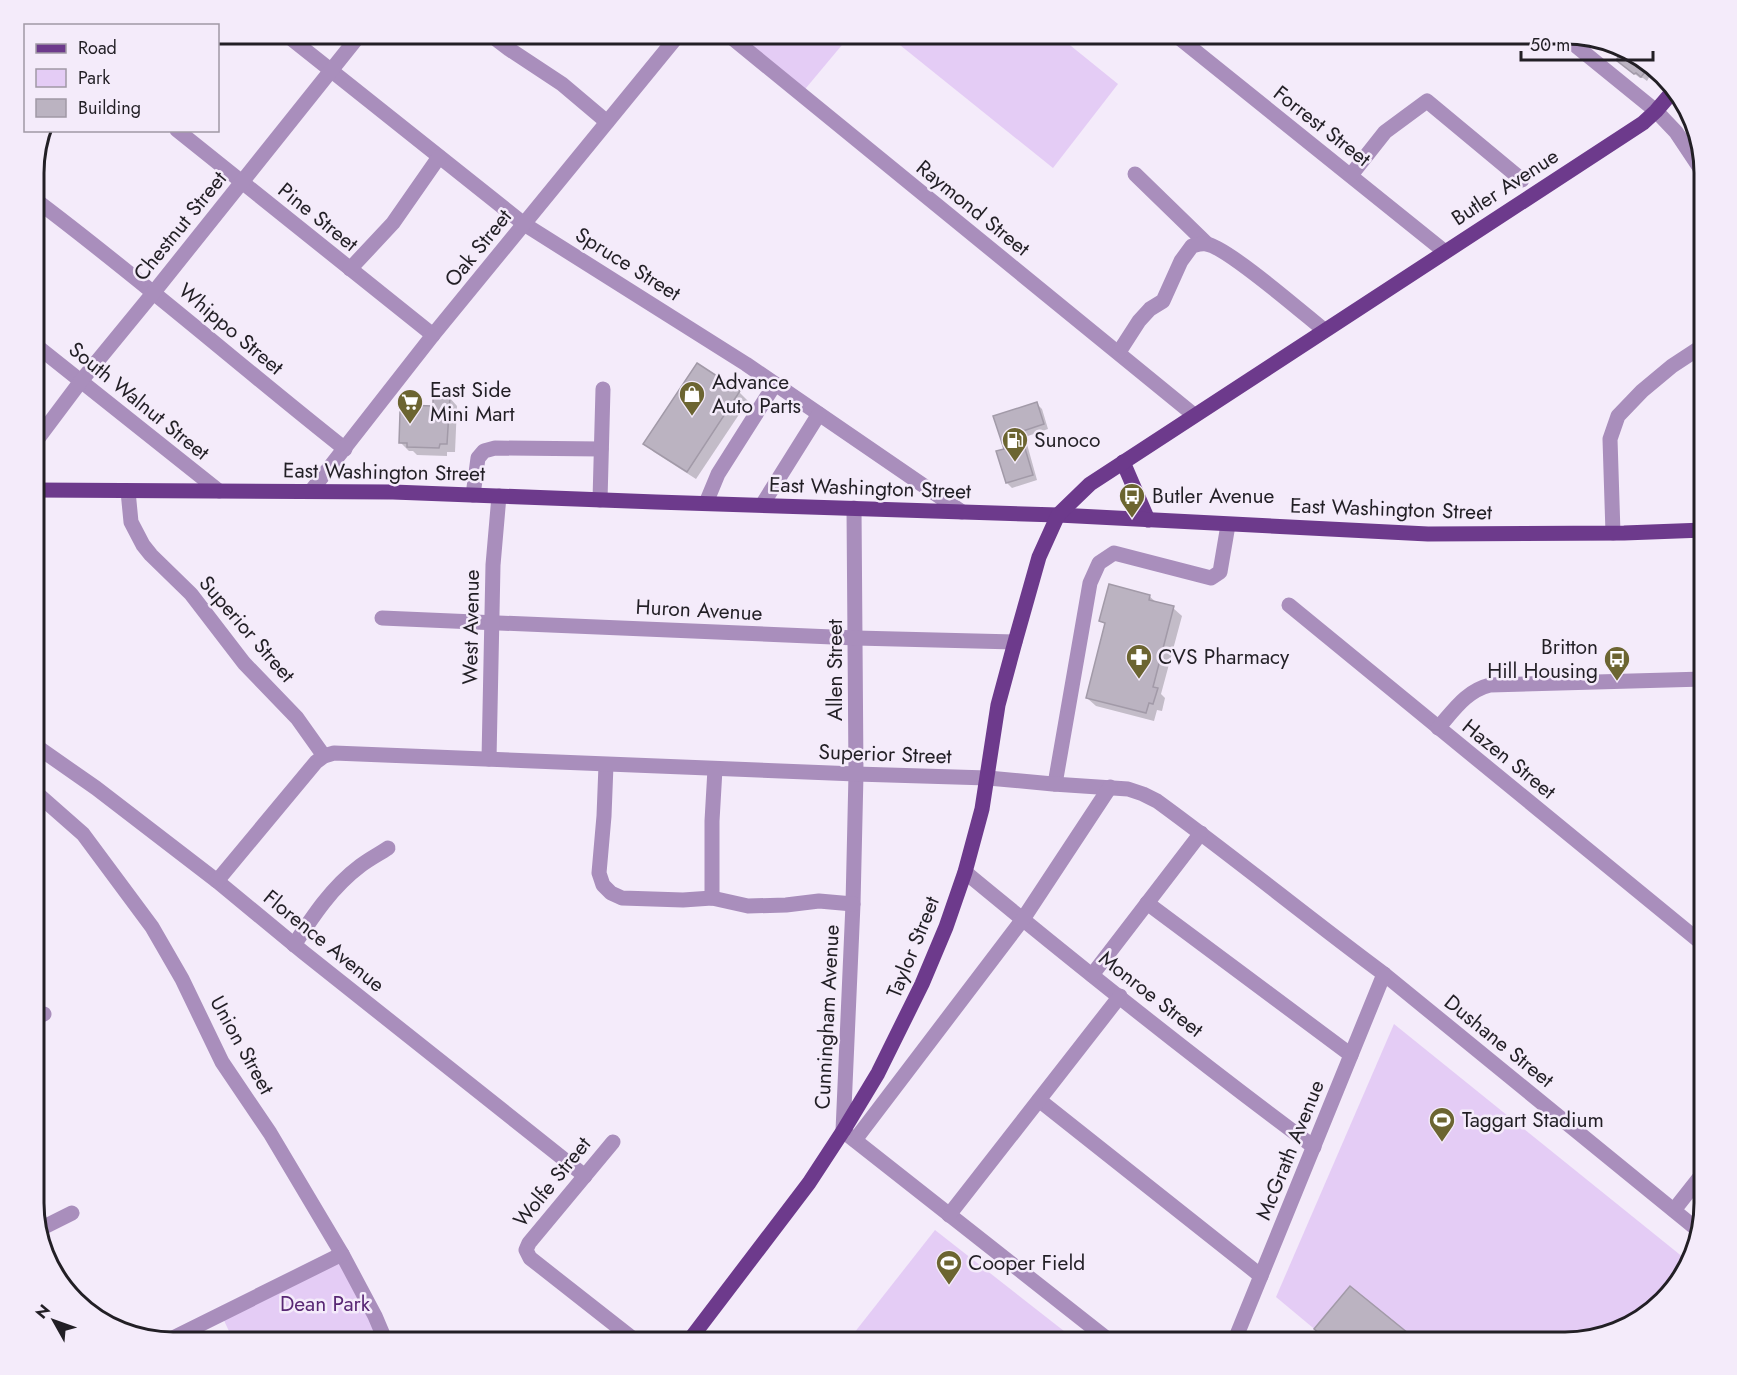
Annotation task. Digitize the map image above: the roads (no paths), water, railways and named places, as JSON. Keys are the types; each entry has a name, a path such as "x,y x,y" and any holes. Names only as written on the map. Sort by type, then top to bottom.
{"main road":[{"name":"Butler Avenue","path":"1058,515 1090,484 1643,123 1669,96"},
{"path":"1123,462 1148,520"},
{"name":"East Washington Street","path":"44,490 393,492 1058,515 1428,534 1694,530"},
{"name":"Taylor Street","path":"696,1332 808,1183 849,1136 922,984 946,927 965,872 982,809 998,705 1040,557 1058,515"}],"street":[{"name":"Spruce Street","path":"298,44 438,158 525,224 775,384 962,512"},
{"name":"Chestnut Street","path":"44,430 352,44"},
{"path":"502,44 562,84 607,123"},
{"name":"Oak Street","path":"311,491 433,335 671,44"},
{"name":"Raymond Street","path":"740,44 1194,415"},
{"name":"Forrest Street","path":"1187,44 1444,251"},
{"path":"1574,44 1656,111 1676,132 1692,156"},
{"path":"1351,175 1385,132 1427,101 1522,180"},
{"name":"Pine Street","path":"179,132 433,335"},
{"path":"350,269 393,223 438,158"},
{"path":"1134,174 1206,243 1240,263 1324,330"},
{"name":"Whippo Street","path":"44,207 154,292 345,448"},
{"path":"1119,352 1139,321 1150,309 1163,301 1181,261 1192,246 1206,243"},
{"name":"South Walnut Street","path":"44,352 219,491"},
{"path":"1613,533 1610,439 1618,416 1642,391 1694,352"},
{"path":"706,504 718,474 775,384"},
{"path":"600,500 603,390"},
{"path":"762,505 819,414"},
{"path":"473,495 478,458 484,451 495,448 601,449"},
{"name":"Superior Street","path":"128,491 130,514 135,532 151,555 191,594 244,663 297,718 324,756 334,753 988,778 1128,789 1157,801 1384,974"},
{"name":"West Avenue","path":"489,759 494,565 499,496"},
{"name":"Allen Street","path":"853,904 856,774 854,508"},
{"path":"1055,784 1090,583 1099,563 1114,553 1210,578 1220,572 1228,525"},
{"name":"Hazen Street","path":"1289,605 1694,937"},
{"name":"Huron Avenue","path":"382,618 856,638 1015,642"},
{"path":"1438,728 1467,696 1490,685 1694,679"},
{"name":"Florence Avenue","path":"44,752 96,788 217,881 585,1176"},
{"path":"217,881 316,762 324,756"},
{"name":"Cunningham Avenue","path":"606,765 599,873 603,885 611,893 622,898 683,900 712,898 748,906 819,902 853,904 849,1136"},
{"path":"712,898 715,769"},
{"name":"Taylor Street","path":"849,1136 1023,919 1110,788"},
{"name":"Union Street","path":"44,800 83,834 152,927 182,979 222,1062 270,1133 342,1254 382,1332"},
{"path":"1092,975 1200,833"},
{"path":"294,945 315,913 345,879 361,865 388,848"},
{"name":"Monroe Street","path":"965,872 1092,975 1314,1147"},
{"path":"1148,903 1351,1055"},
{"name":"McGrath Avenue","path":"1238,1332 1384,974"},
{"name":"Dushane Street","path":"1384,974 1691,1224"},
{"path":"949,1215 1120,996"},
{"path":"1039,1100 1261,1276"},
{"path":"849,1136 1099,1332"},
{"name":"Wolfe Street","path":"613,1142 529,1243 526,1250 530,1258 624,1332"},
{"path":"1674,1210 1694,1185"},
{"path":"46,1226 72,1213"},
{"path":"185,1332 342,1254"}],"place":[{"name":"Advance Auto Parts","path":"692,417"},
{"name":"East Side Mini Mart","path":"410,425"},
{"name":"Sunoco","path":"1015,463"},
{"name":"Butler Avenue","path":"1132,519"},
{"name":"CVS Pharmacy","path":"1139,680"},
{"name":"Britton Hill Housing","path":"1617,682"},
{"name":"Taggart Stadium","path":"1442,1143"},
{"name":"Cooper Field","path":"949,1286"}],"park label":[{"name":"Dean Park","path":"325,1304"}]}
